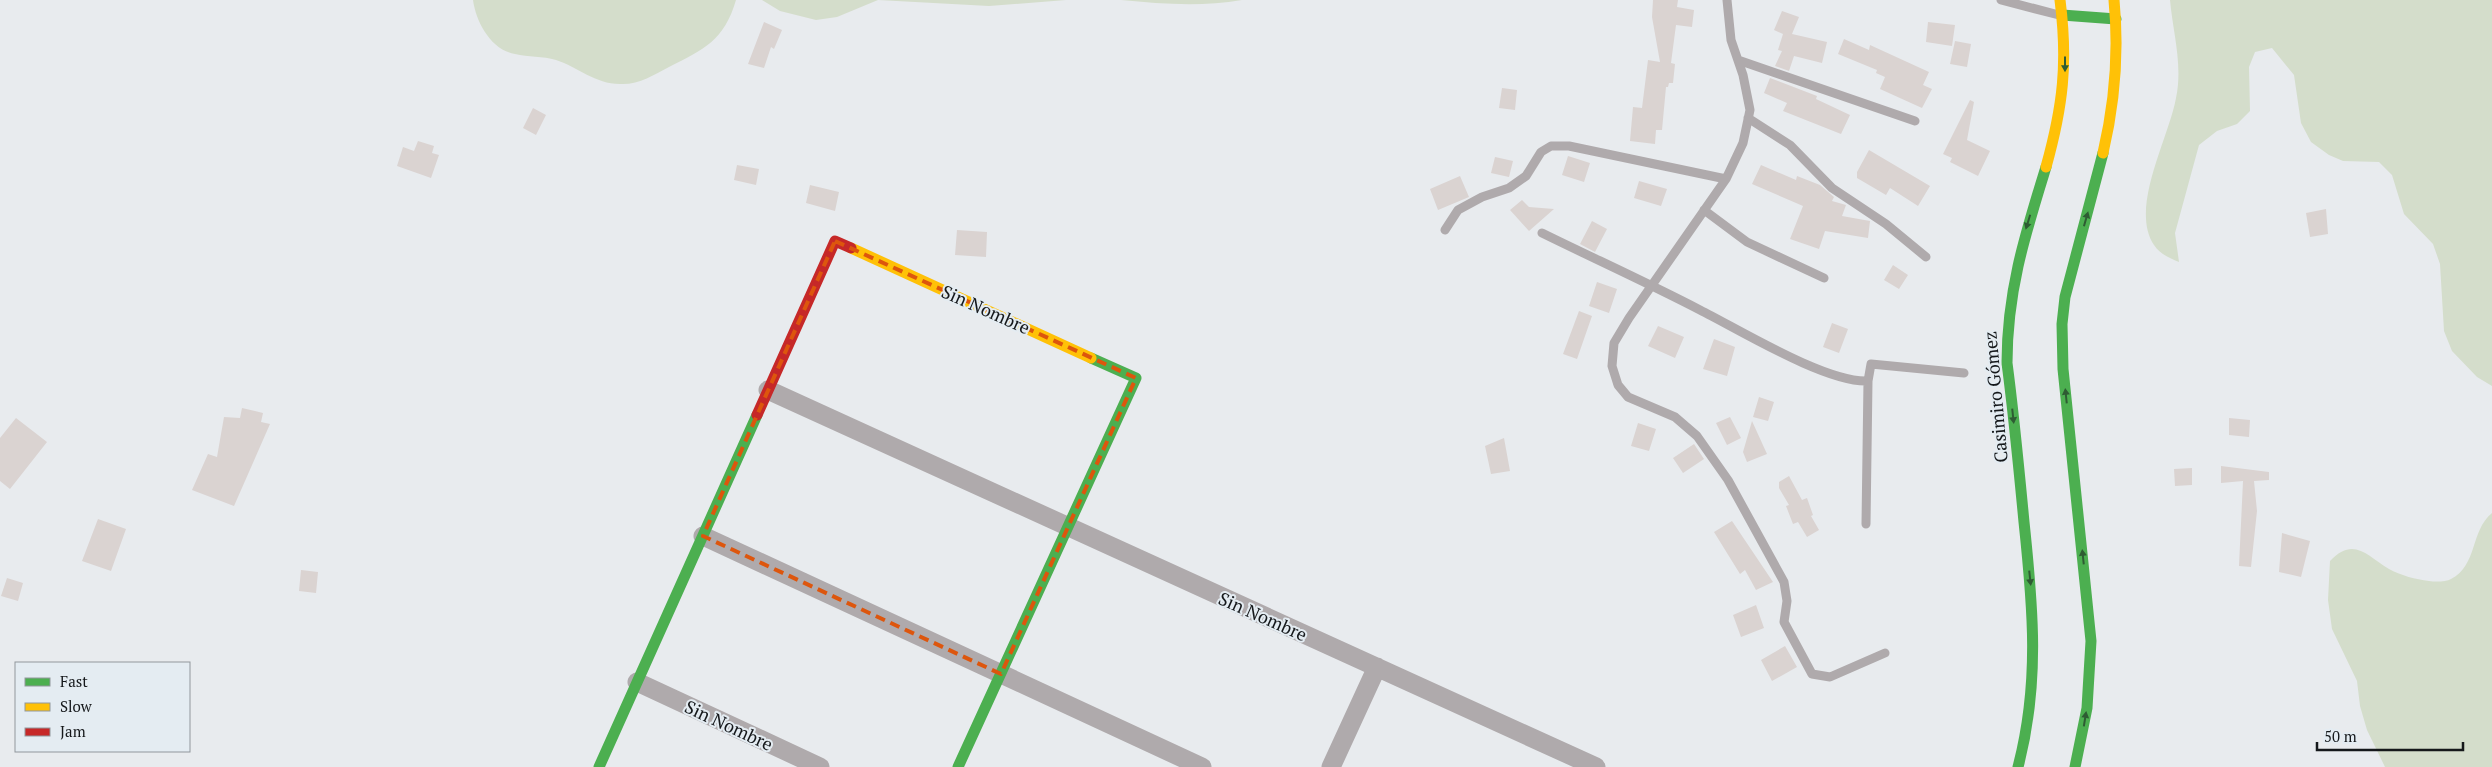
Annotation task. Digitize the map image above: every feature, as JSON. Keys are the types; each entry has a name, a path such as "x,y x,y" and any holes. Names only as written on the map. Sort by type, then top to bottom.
{"main road":[{"name":"Casimiro Gómez","path":"2018,767 2031,711 2035,638 2007,363 2006,324 2016,265 2056,129 2063,96 2066,66 2060,0"},
{"path":"2075,767 2087,708 2091,641 2063,369 2062,324 2068,282 2099,173 2112,110 2119,54 2114,0"},
{"path":"2062,16 2116,19"},
{"name":"Sin Nombre","path":"599,767 836,241 1136,378 958,767"}],"street":[{"name":"Sin Nombre","path":"768,390 1596,767"},
{"path":"703,536 1202,767"},
{"path":"1330,767 1377,667"},
{"name":"Sin Nombre","path":"637,682 820,767"}],"lane":[{"path":"1727,0 1731,40 1738,60 1750,110 1743,143 1726,179 1614,343 1612,366 1618,385 1628,397 1675,417 1697,436 1728,480 1784,582 1787,601 1784,622 1812,674 1830,677 1885,652"},
{"path":"2001,0 2062,16"},
{"path":"1738,60 1915,121"},
{"path":"1748,118 1790,145 1832,188 1886,224 1926,257"},
{"path":"1446,230 1458,210 1482,197 1508,188 1526,176 1541,152 1551,146 1569,146 1726,179"},
{"path":"1704,210 1747,242 1824,278"},
{"path":"1542,233 1652,285 1815,368 1854,382 1868,382"},
{"path":"1866,524 1868,382 1871,364 1964,373"}],"highlighted area":[{"path":"835,241 1136,378 1001,674 703,536"}],"green space":[{"path":"473,0 736,0 731,14 719,34 702,49 646,79 620,84 595,78 556,60 520,55 499,47 481,26"},
{"path":"762,0 878,0 837,17 816,20 780,11"},
{"path":"878,0 1066,0 989,6"},
{"path":"1121,0 1242,0 1197,4 1166,4"},
{"path":"2170,0 2492,0 2492,386 2477,377 2452,351 2444,331 2440,264 2433,244 2404,214 2392,175 2379,162 2343,161 2329,155 2311,142 2301,123 2294,75 2272,48 2255,52 2249,67 2250,111 2237,124 2217,131 2199,145 2175,233 2179,262 2156,248 2147,230 2148,193 2172,114 2178,86 2178,61"},
{"path":"2492,513 2492,767 2385,767 2367,730 2360,706 2357,681 2332,629 2328,600 2330,561 2346,550 2353,549 2367,554 2389,569 2404,575 2440,582 2449,580 2460,573 2466,565 2480,529"}],"building":[{"path":"1653,0 1678,0 1677,7 1694,10 1692,27 1676,25 1671,63 1675,64 1673,83 1669,83 1668,87 1666,87 1662,130 1656,130 1655,144 1630,141 1633,107 1642,108 1648,60 1660,62 1652,17"},
{"path":"1782,11 1799,17 1792,34 1827,42 1822,63 1794,56 1789,71 1775,66 1782,51 1778,50 1783,34 1774,30"},
{"path":"764,22 782,30 774,49 771,47 764,68 748,64"},
{"path":"1928,22 1955,25 1952,46 1926,42"},
{"path":"1844,39 1869,50 1870,45 1929,72 1923,85 1932,89 1922,108 1880,89 1885,77 1876,73 1877,70 1838,54"},
{"path":"1955,41 1971,44 1967,67 1950,64"},
{"path":"1770,78 1817,96 1816,99 1850,115 1841,134 1783,111 1787,103 1764,93"},
{"path":"1502,88 1517,90 1515,110 1499,108"},
{"path":"1970,100 1974,102 1967,140 1990,151 1978,176 1950,162 1952,158 1943,154"},
{"path":"533,108 546,115 536,135 523,128"},
{"path":"418,141 434,146 432,153 439,155 431,178 397,166 403,147 414,151"},
{"path":"1869,150 1930,186 1918,206 1890,188 1886,195 1857,178 1857,172"},
{"path":"1568,156 1590,163 1584,182 1562,175"},
{"path":"1495,157 1513,161 1509,177 1491,173"},
{"path":"737,165 759,169 756,185 734,180"},
{"path":"1761,165 1796,180 1797,176 1820,185 1834,197 1832,201 1846,205 1842,216 1870,221 1868,238 1825,231 1819,249 1790,239 1803,206 1752,184"},
{"path":"1460,176 1469,197 1438,210 1430,189"},
{"path":"1639,181 1667,189 1661,206 1634,198"},
{"path":"810,185 839,192 835,211 806,203"},
{"path":"1522,200 1529,207 1554,209 1529,231 1510,210"},
{"path":"2326,209 2328,234 2310,237 2306,213"},
{"path":"1592,221 1607,229 1595,252 1580,244"},
{"path":"957,230 987,232 986,257 955,255"},
{"path":"1893,265 1908,275 1899,289 1884,280"},
{"path":"1597,282 1617,289 1609,313 1589,306"},
{"path":"1579,311 1592,316 1577,359 1563,354"},
{"path":"1832,323 1848,329 1839,353 1823,347"},
{"path":"1658,326 1684,337 1675,358 1648,346"},
{"path":"1714,339 1735,347 1727,376 1703,369"},
{"path":"1759,397 1774,402 1768,421 1753,417"},
{"path":"242,408 263,413 261,422 270,424 234,506 192,490 208,454 217,457 224,417 240,418"},
{"path":"1730,417 1741,438 1727,445 1716,423"},
{"path":"16,418 47,442 10,489 0,481 0,438"},
{"path":"2229,418 2250,420 2249,437 2229,435"},
{"path":"1752,421 1767,454 1747,462 1743,452"},
{"path":"1638,423 1656,429 1649,451 1631,446"},
{"path":"1504,438 1510,471 1491,474 1485,446"},
{"path":"1694,444 1704,459 1683,473 1673,458"},
{"path":"2221,466 2269,472 2269,480 2254,481 2257,511 2251,567 2239,566 2243,481 2221,483"},
{"path":"2192,468 2192,485 2175,486 2174,469"},
{"path":"1789,476 1802,500 1807,498 1813,515 1811,516 1819,530 1807,537 1798,522 1793,524 1786,506 1789,505 1779,488 1779,482"},
{"path":"98,519 126,529 111,571 82,561"},
{"path":"1732,521 1773,582 1756,590 1745,570 1740,574 1714,532"},
{"path":"2282,533 2310,541 2301,577 2279,572"},
{"path":"301,570 318,572 316,593 299,591"},
{"path":"7,578 23,583 18,601 1,596"},
{"path":"1756,605 1764,628 1741,637 1733,615"},
{"path":"1785,646 1797,667 1772,681 1761,660"}],"traffic: fast":[{"path":"2062,15 2116,19"},
{"path":"2075,767 2087,708 2091,641 2063,369 2062,324 2065,297 2103,153"},
{"path":"2018,767 2029,705 2033,645 2030,584 2007,363 2008,337 2010,312 2019,264 2046,167"},
{"path":"958,767 1136,378 1091,358"},
{"path":"599,767 757,415"}],"traffic: slow":[{"path":"2046,167 2060,104 2064,64 2060,0"},
{"path":"2103,153 2115,77 2114,0"},
{"path":"851,248 1091,358"}],"traffic: jam":[{"path":"757,415 835,241 851,248"}]}
